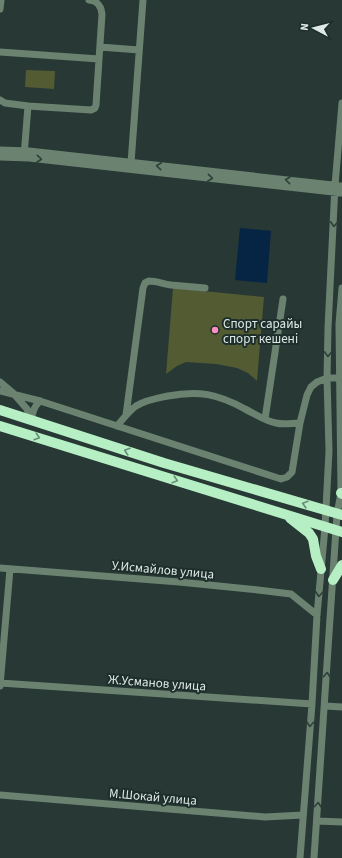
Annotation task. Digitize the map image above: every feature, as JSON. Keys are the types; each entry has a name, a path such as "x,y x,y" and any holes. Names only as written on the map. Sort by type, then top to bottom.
{"highway":[{"path":"0,410 164,463 339,515"},
{"path":"0,426 339,531"},
{"path":"160,475 164,463"},
{"path":"286,514 313,539 316,556 321,569"},
{"path":"333,580 342,565"}],"street":[{"path":"0,9 1,0"},
{"path":"0,100 5,103 28,106 91,110 95,108 102,14 101,6 94,0 89,0"},
{"path":"130,163 143,0"},
{"path":"100,47 139,50"},
{"path":"0,52 99,59"},
{"path":"300,858 312,704 317,615 326,511 329,451 327,378 328,328 339,189 342,103"},
{"path":"24,154 28,106"},
{"path":"0,150 24,154 339,189"},
{"path":"0,156 24,154 130,163 339,189"},
{"path":"126,415 142,288 149,280 164,284 205,288"},
{"path":"314,858 333,580 339,531 342,477 339,324 342,288"},
{"path":"265,419 283,300"},
{"path":"0,391 40,401 281,479 287,477 292,472 300,423 307,395 311,387 317,382 327,378 341,378"},
{"path":"0,382 27,409 31,420"},
{"path":"117,426 136,406 146,401 181,394 197,393 224,398 276,423 300,423"},
{"path":"31,420 33,409 40,401"},
{"name":"У.Исмайлов улица","path":"0,568 179,582 291,594 317,615"},
{"path":"0,684 10,569"},
{"name":"Ж.Усманов улица","path":"0,684 312,704"},
{"path":"325,706 342,707"},
{"name":"М.Шокай улица","path":"0,795 265,817 303,814"},
{"path":"317,821 342,822"}],"green space":[{"path":"26,70 55,71 54,89 25,87"},
{"name":"Спорт сарайы спорт кешені","path":"173,288 264,297 257,381 248,373 237,368 216,364 186,362 177,366 166,374"}],"water":[{"path":"240,228 271,231 267,283 235,280"}],"place":[{"name":"Спорт сарайы спорт кешені","path":"215,330"}]}
